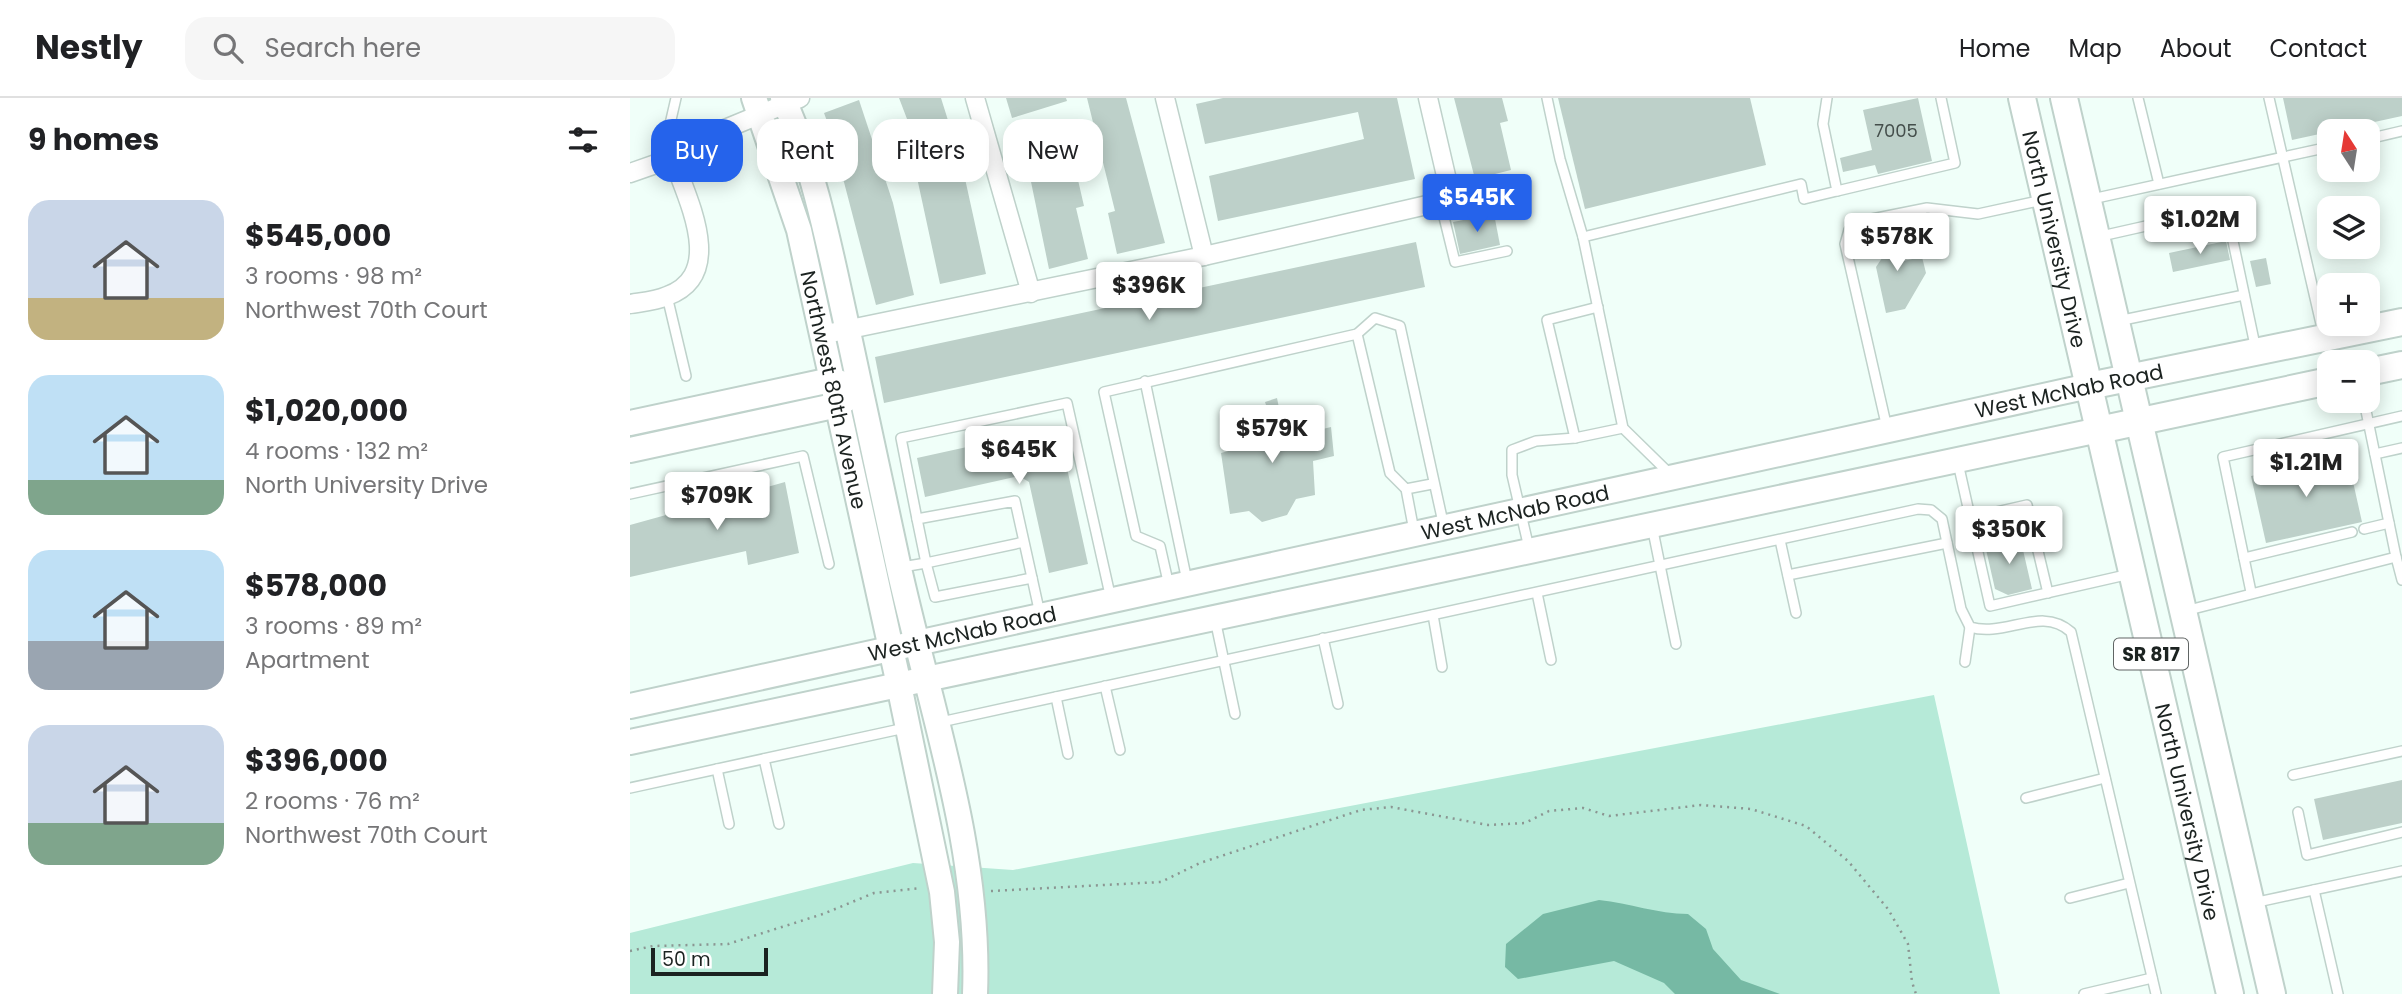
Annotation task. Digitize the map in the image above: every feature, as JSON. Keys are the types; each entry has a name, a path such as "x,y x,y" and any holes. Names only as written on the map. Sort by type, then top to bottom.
{"main road":[{"name":"North University Drive","path":"2022,98 2230,994"},
{"name":"North University Drive","path":"2064,98 2272,994"},
{"name":"Northwest 80th Avenue","path":"790,100 826,228 899,568 938,723 972,892 977,939 975,994"},
{"name":"Northwest 80th Avenue","path":"758,107 799,230 908,727 942,892 947,942 945,994"},
{"name":"West McNab Road","path":"630,706 1674,479 1887,429 2402,322"},
{"path":"2380,370 2402,365"},
{"path":"630,422 831,380 861,390"},
{"name":"West McNab Road","path":"630,742 2317,384"},
{"path":"630,450 838,405 861,390"},
{"path":"1215,618 1213,601 1218,594 1282,581 1301,561"},
{"path":"2203,877 2220,851 2236,840"}],"street":[{"path":"975,98 1031,293"},
{"path":"1165,98 1204,256"},
{"path":"821,335 1031,293 1440,203 1447,180 1428,98"},
{"path":"737,119 758,107 790,100"},
{"path":"630,173 651,166"},
{"path":"630,304 667,296 687,285 696,272 700,253 696,228 681,182"}],"lane":[{"path":"671,119 676,98"},
{"path":"1547,98 1560,159 1583,237 1623,428 1674,479"},
{"path":"1827,98 1824,124 1837,191"},
{"path":"1583,237 1801,184 1804,200 1955,163 1941,98"},
{"path":"2138,98 2159,184"},
{"path":"2269,98 2324,338"},
{"path":"2380,136 2402,131"},
{"path":"2088,200 2317,150"},
{"path":"1887,429 1845,244 1849,230 1862,221 1927,208 1978,215 2047,199"},
{"path":"1497,201 1440,203 1455,262 1507,251"},
{"path":"2097,237 2225,208 2256,352"},
{"path":"2117,321 2244,295"},
{"path":"667,296 686,376"},
{"path":"1575,438 1547,320 1598,307"},
{"path":"1178,538 1160,545 1136,536 1104,392 1357,334 1376,318 1400,326 1432,484 1444,529"},
{"path":"1357,334 1390,473 1406,489 1415,536"},
{"path":"1145,381 1178,538 1178,588"},
{"path":"1032,578 935,597 901,438 1066,403 1112,601"},
{"path":"2367,413 2402,580"},
{"path":"2251,592 2222,457 2402,416"},
{"path":"1529,549 1512,475 1512,450 1536,441 1575,438 1623,428"},
{"path":"2375,454 2402,448"},
{"path":"630,494 803,456 829,564"},
{"path":"1958,461 1990,606 2132,574"},
{"path":"1406,489 1432,484"},
{"path":"917,519 1015,501 1041,616"},
{"path":"1970,519 2027,505 2048,593"},
{"path":"938,723 1917,509 1931,510 1942,519 1961,609 1970,627 1965,662"},
{"path":"2364,528 2389,523"},
{"path":"1651,524 1676,644"},
{"path":"2244,558 2352,532"},
{"path":"1780,540 1796,613"},
{"path":"899,568 1024,542"},
{"path":"1788,576 1947,543"},
{"path":"1160,545 1178,588"},
{"path":"2184,611 2396,557"},
{"path":"1537,593 1551,660"},
{"path":"1433,615 1442,667"},
{"path":"1215,618 1235,714"},
{"path":"1970,627 1984,631 2044,619 2061,623 2071,632 2156,994"},
{"path":"1323,638 1338,704"},
{"path":"1105,686 1120,750"},
{"path":"1056,697 1068,754"},
{"path":"630,788 908,727"},
{"path":"2293,775 2402,751"},
{"path":"764,758 779,824"},
{"path":"716,769 729,824"},
{"path":"2026,798 2105,778"},
{"path":"2298,812 2307,855 2402,832"},
{"path":"2251,904 2402,870"},
{"path":"2070,898 2129,883"},
{"path":"2314,890 2338,994"},
{"path":"2084,994 2152,978"}],"path":[{"path":"972,892 1161,882 1200,863 1362,810 1391,807 1488,825 1525,823 1549,811 1583,808 1609,816 1701,805 1751,809 1806,826 1848,861 1888,909 1908,944 1916,994"},
{"path":"630,951 653,946 728,944 824,914 874,893 914,886 942,892"}],"shaded area":[{"path":"1934,695 2000,994 630,994 630,933 913,863 1013,870"},
{"path":"1599,900 1688,914 1706,929 1713,949 1741,980 1780,994 1675,994 1664,983 1614,961 1518,979 1505,967 1506,944 1543,914"}],"building":[{"path":"899,98 941,98 948,119 907,119"},
{"path":"1006,98 1066,98 1067,101 1012,118"},
{"path":"1087,98 1126,98 1165,243 1117,254 1108,213 1115,211 1103,163 1103,119 1092,119"},
{"path":"1223,98 1397,98 1415,179 1218,221 1209,176 1364,139 1358,112 1205,144 1196,104"},
{"path":"1454,98 1502,98 1508,121 1500,123 1511,170 1475,179"},
{"path":"1558,98 1750,98 1766,165 1585,209"},
{"path":"1918,98 1932,161 1878,174 1875,165 1843,172 1840,158 1872,150 1863,110"},
{"path":"2283,98 2402,98 2402,116 2380,121 2317,119 2317,135 2292,140"},
{"path":"859,100 872,139 872,182 886,182 914,295 876,305 844,182 858,182 858,119 826,119 824,113"},
{"path":"918,182 966,182 986,274 940,284"},
{"path":"1031,182 1078,182 1084,206 1076,208 1088,259 1049,269"},
{"path":"1494,214 1500,245 1460,254 1453,222"},
{"path":"1896,229 1903,261 1922,257 1926,273 1905,309 1886,313 1876,267 1882,258 1877,233"},
{"path":"2226,241 2230,260 2173,272 2169,253"},
{"path":"1416,242 1425,287 884,403 875,357"},
{"path":"2266,258 2271,284 2256,287 2250,261"},
{"path":"1277,398 1285,438 1331,427 1334,456 1313,461 1315,495 1296,499 1287,515 1262,522 1249,511 1230,514 1221,453 1250,445 1240,407 1266,405 1265,402"},
{"path":"1058,427 1088,564 1049,573 1029,482 1019,476 925,497 917,458"},
{"path":"2347,455 2362,522 2266,543 2251,476"},
{"path":"785,482 799,553 748,565 746,551 630,577 630,525"},
{"path":"2020,537 2032,589 2008,595 1995,589 1985,545"},
{"path":"2402,780 2402,823 2323,840 2314,799"}]}
